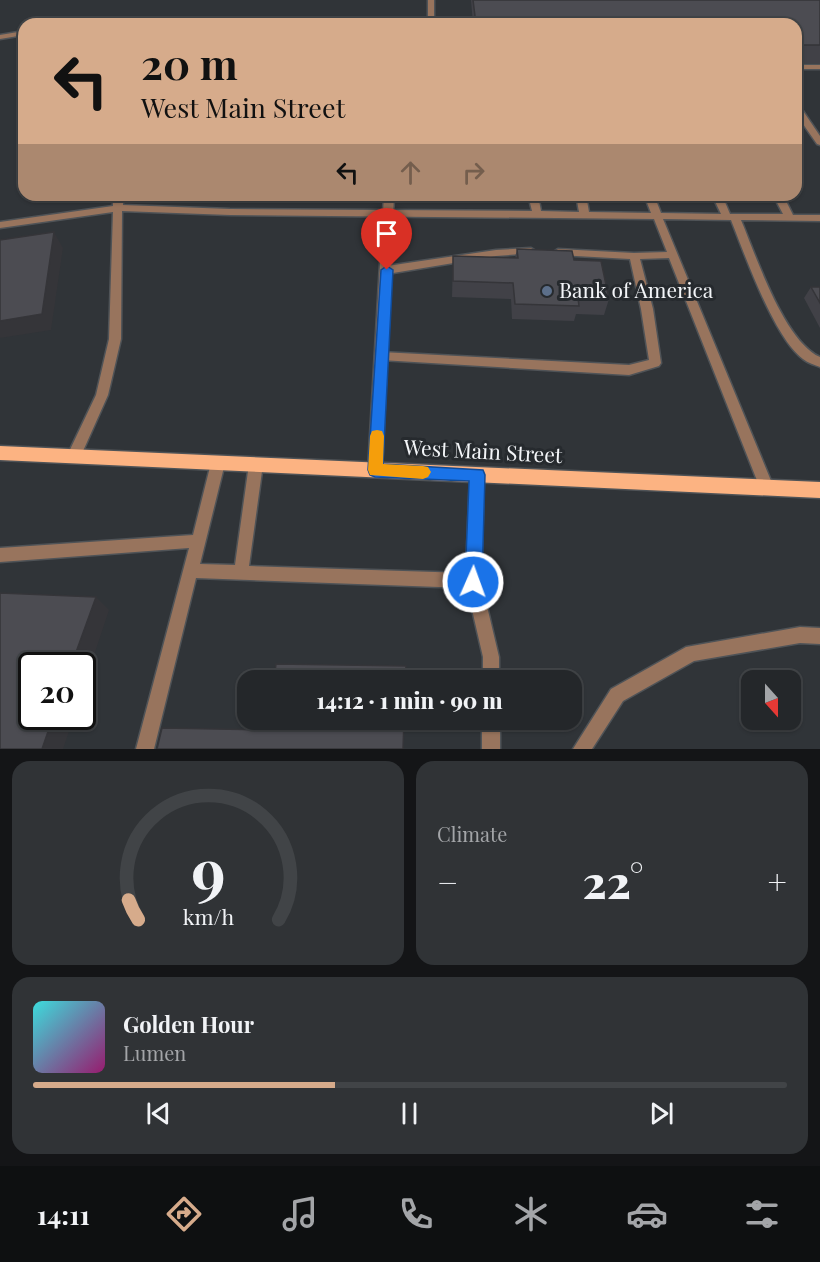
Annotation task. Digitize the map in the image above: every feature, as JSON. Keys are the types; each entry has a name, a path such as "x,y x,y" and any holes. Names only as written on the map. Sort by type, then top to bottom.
{"main road":[{"name":"West Main Street","path":"0,453 820,490"}],"street":[{"path":"431,0 431,18"},
{"path":"0,37 18,34"},
{"path":"802,67 820,67"},
{"path":"802,116 820,142"},
{"path":"74,456 102,395 115,339 118,201"},
{"path":"375,470 387,270 389,201"},
{"path":"534,201 537,214"},
{"path":"582,201 584,213"},
{"path":"651,201 767,488"},
{"path":"721,201 731,217 781,323 798,348 812,361 820,362"},
{"path":"781,201 790,218"},
{"path":"0,225 118,208 230,212 584,213 820,218"},
{"path":"387,270 496,253 543,251 634,256 673,255"},
{"path":"381,356 628,370 655,363 647,309 634,256"},
{"path":"145,749 218,463"},
{"path":"242,572 256,464"},
{"path":"477,475 473,582 491,657 491,670"},
{"path":"0,555 198,541"},
{"path":"190,571 473,582"},
{"path":"582,749 617,694 692,653 800,635 820,636"},
{"path":"491,730 491,749"}],"building":[{"path":"473,0 820,0 820,45 802,45 802,18 475,18"},
{"path":"54,232 42,314 0,321 0,240"},
{"path":"517,249 572,251 574,260 601,261 609,299 578,298 579,306 515,304 513,283 453,281 453,256 518,258"},
{"path":"811,287 820,287 820,303"},
{"path":"0,593 96,597 76,652 18,652 18,730 49,730 42,749 0,749"},
{"path":"276,664 406,666 406,670 275,670"},
{"path":"162,728 404,730 403,749 157,749"}],"slow traffic":[{"path":"377,436 375,470 423,472"}],"place":[{"name":"Bank of America","path":"547,291"}],"route":[{"path":"387,270 375,470 477,475 473,582"}]}
